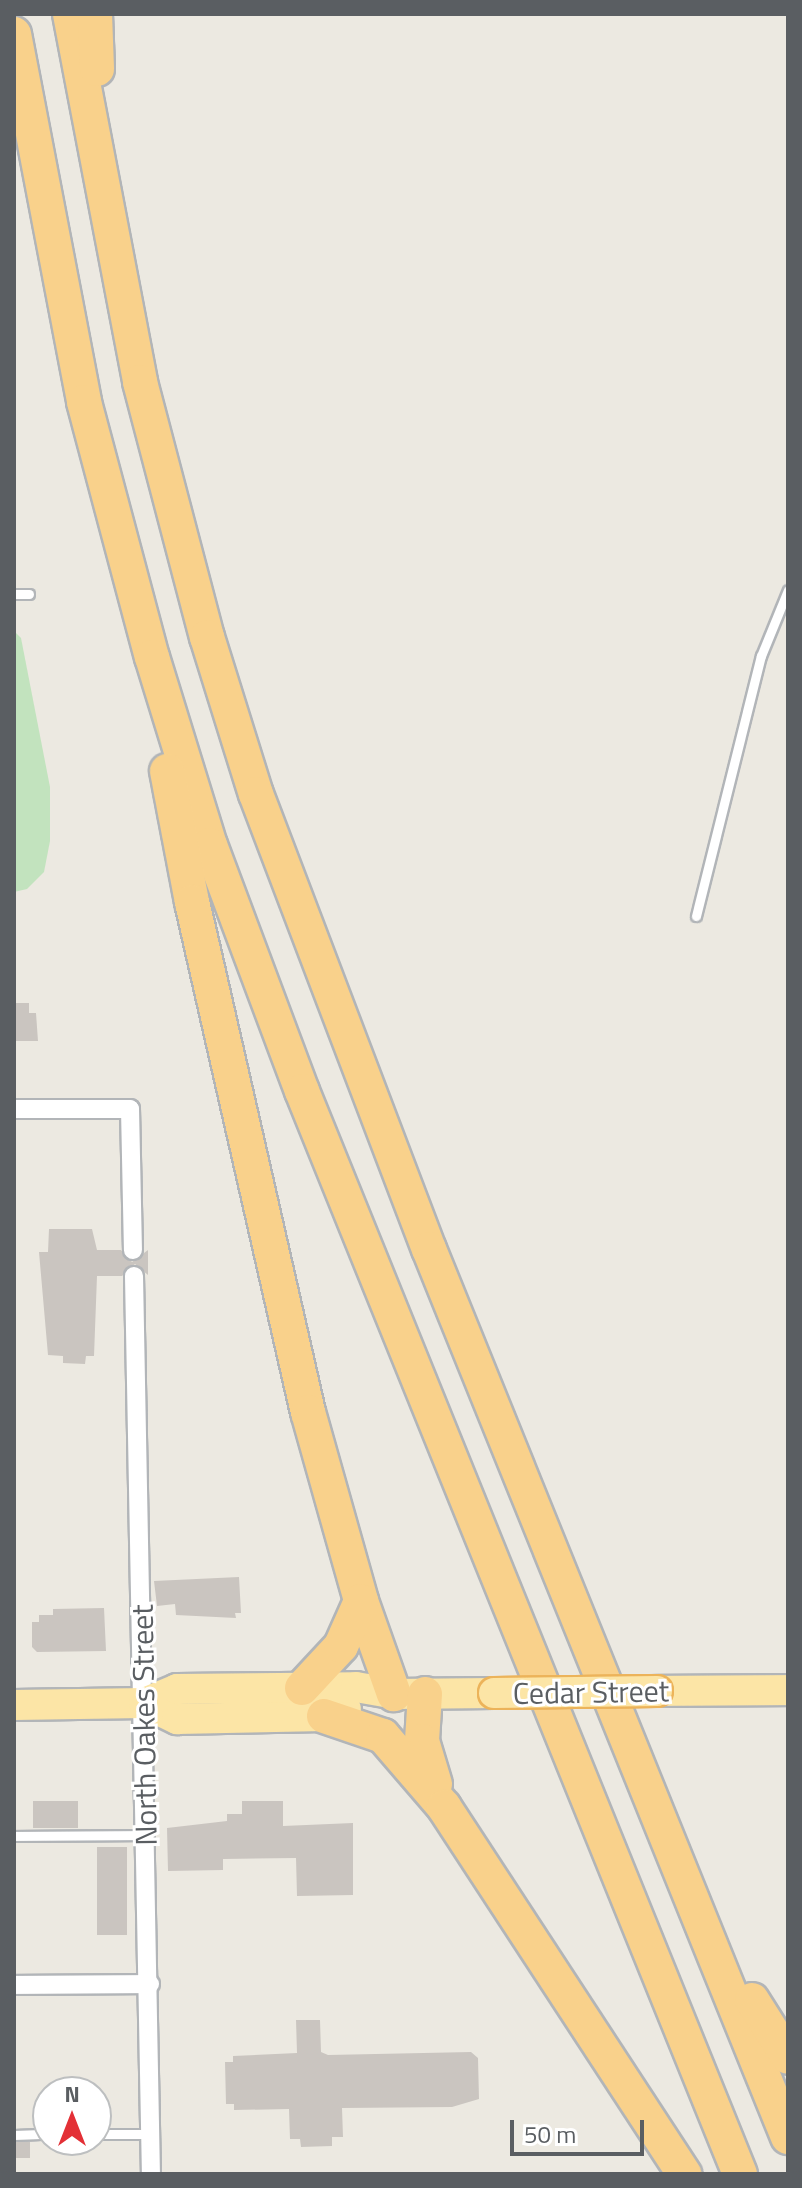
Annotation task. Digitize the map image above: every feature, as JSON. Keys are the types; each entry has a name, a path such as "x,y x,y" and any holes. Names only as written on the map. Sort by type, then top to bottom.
{"highway":[{"path":"70,14 100,189 169,498 269,832 435,1264 788,2137"},
{"path":"95,14 100,189"},
{"path":"14,34 56,274 134,593 189,783 278,1030 740,2174"},
{"path":"134,593 192,902 308,1412 361,1601 409,1694 444,1807"},
{"path":"302,1688 341,1646 361,1601"},
{"path":"324,1716 383,1736 444,1807 684,2174"},
{"path":"705,1931 723,1940 788,2057"}],"main road":[{"name":"Cedar Street","path":"14,1705 144,1703 177,1689 356,1687 409,1694 788,1690"},
{"name":"Cedar Street","path":"144,1703 177,1719 324,1716 409,1694"}],"street":[{"path":"14,1109 130,1109 133,1250"},
{"name":"North Oakes Street","path":"134,1276 150,1984 151,2174"},
{"path":"14,1985 150,1984"}],"lane":[{"path":"696,916 761,656 788,590"},
{"path":"14,594 29,594"},
{"path":"14,1836 147,1835"},
{"path":"112,2134 150,2134"}],"green space":[{"path":"14,631 21,638 50,787 50,841 44,872 27,889 14,892"}],"building":[{"path":"14,1003 29,1003 29,1013 36,1013 38,1041 14,1041"},
{"path":"49,1229 92,1229 97,1250 121,1250 132,1262 148,1250 148,1275 135,1264 122,1276 97,1276 94,1356 86,1356 85,1364 63,1363 63,1356 48,1355 39,1252 48,1252"},
{"path":"239,1577 241,1613 235,1613 236,1618 176,1615 175,1604 157,1606 154,1581"},
{"path":"104,1608 106,1651 37,1652 32,1647 32,1622 39,1622 39,1615 53,1615 53,1609"},
{"path":"33,1801 78,1801 78,1828 33,1828"},
{"path":"242,1801 283,1801 283,1826 353,1823 353,1895 297,1896 296,1858 223,1859 223,1870 168,1871 167,1828 227,1821 227,1814 242,1814"},
{"path":"97,1847 127,1847 127,1935 97,1935"},
{"path":"296,2020 320,2020 321,2052 328,2055 471,2052 478,2058 479,2099 452,2107 342,2108 343,2137 332,2137 332,2146 301,2147 300,2139 290,2139 289,2109 234,2110 234,2104 226,2104 225,2062 233,2062 233,2056 297,2053"},
{"path":"14,2142 30,2142 30,2158 14,2158"}]}
